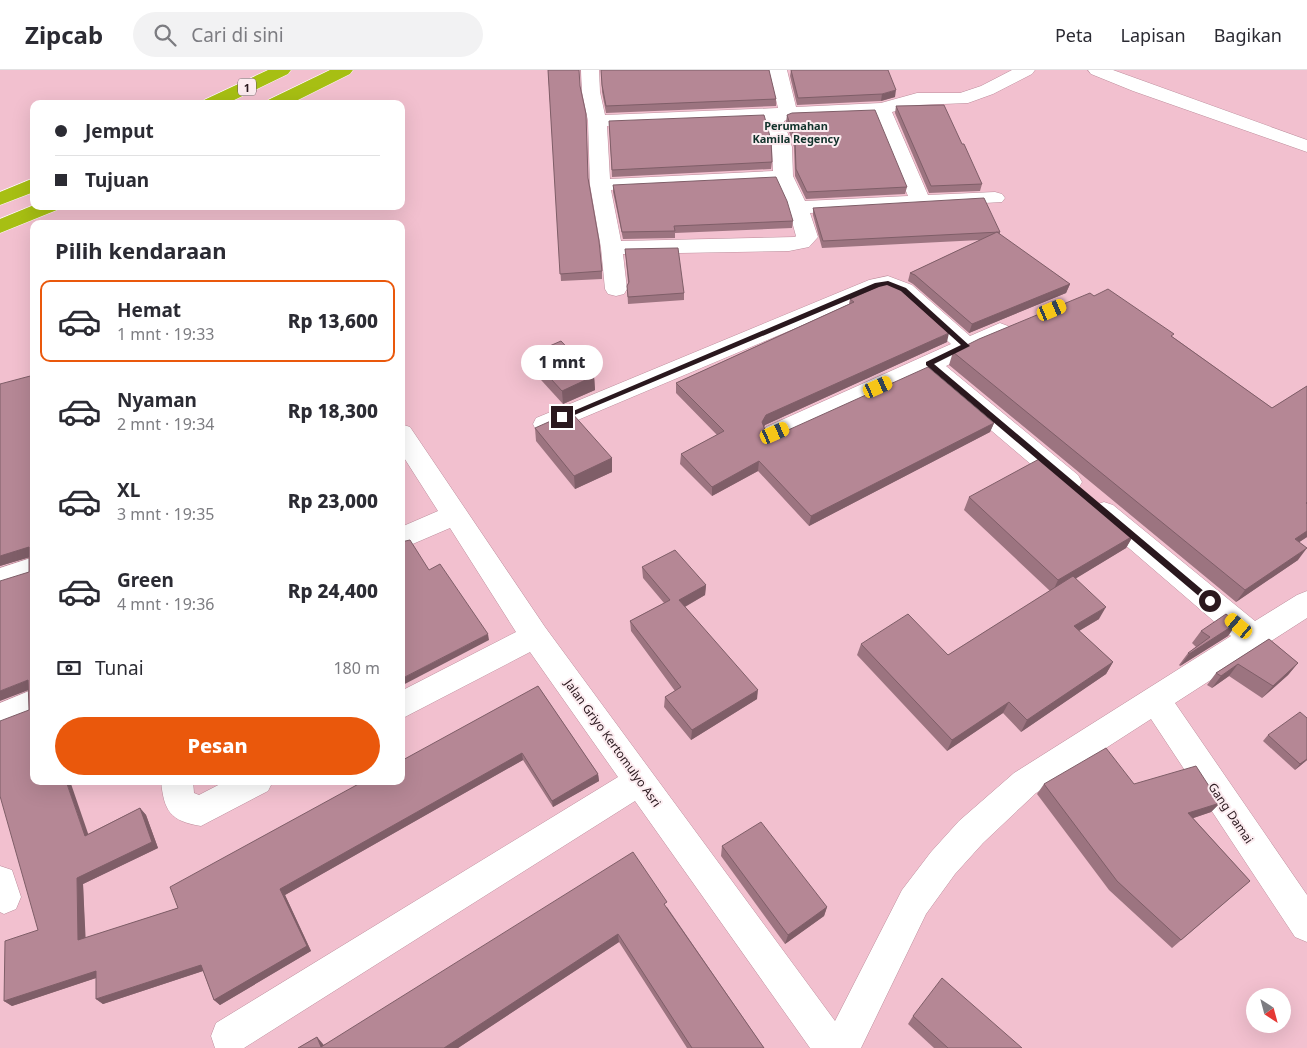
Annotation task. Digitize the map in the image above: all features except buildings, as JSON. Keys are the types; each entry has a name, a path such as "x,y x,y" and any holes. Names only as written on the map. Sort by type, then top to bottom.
{"highway":[{"name":"1","path":"218,100 282,70"},
{"path":"283,100 344,70"},
{"path":"0,199 30,186"},
{"path":"0,227 40,210"}],"street":[{"path":"590,70 591,92 597,121 600,185 612,248 616,289"},
{"path":"778,70 788,112"},
{"path":"597,121 882,109 917,99 962,99 987,90 1026,70"},
{"path":"1097,70 1138,87 1307,146"},
{"path":"882,109 920,200"},
{"path":"612,248 789,245 802,242 807,237 798,207 783,176 784,158 780,132 774,119 788,112"},
{"path":"600,185 783,176"},
{"path":"798,207 995,198"},
{"path":"545,424 877,285 888,283 904,290 966,346"},
{"path":"775,433 1022,322"},
{"path":"929,364 1254,638"},
{"name":"Jalan Griyo Kertomulyo Asri","path":"405,439 535,636 832,1048"},
{"path":"405,537 454,515"},
{"path":"0,579 30,569"},
{"path":"841,1048 914,902 942,863 971,832 1025,783 1307,603"},
{"path":"405,704 535,636"},
{"name":"Gang Damai","path":"1156,701 1307,925"},
{"path":"0,717 30,704"},
{"path":"228,1036 640,781"},
{"path":"177,785 179,800 188,809 201,811 250,785"}],"district":[{"name":"Perumahan Kamila Regency","path":"796,131"}],"route":[{"path":"562,417 877,285 888,283 904,290 966,346 929,364 1210,601"}]}
